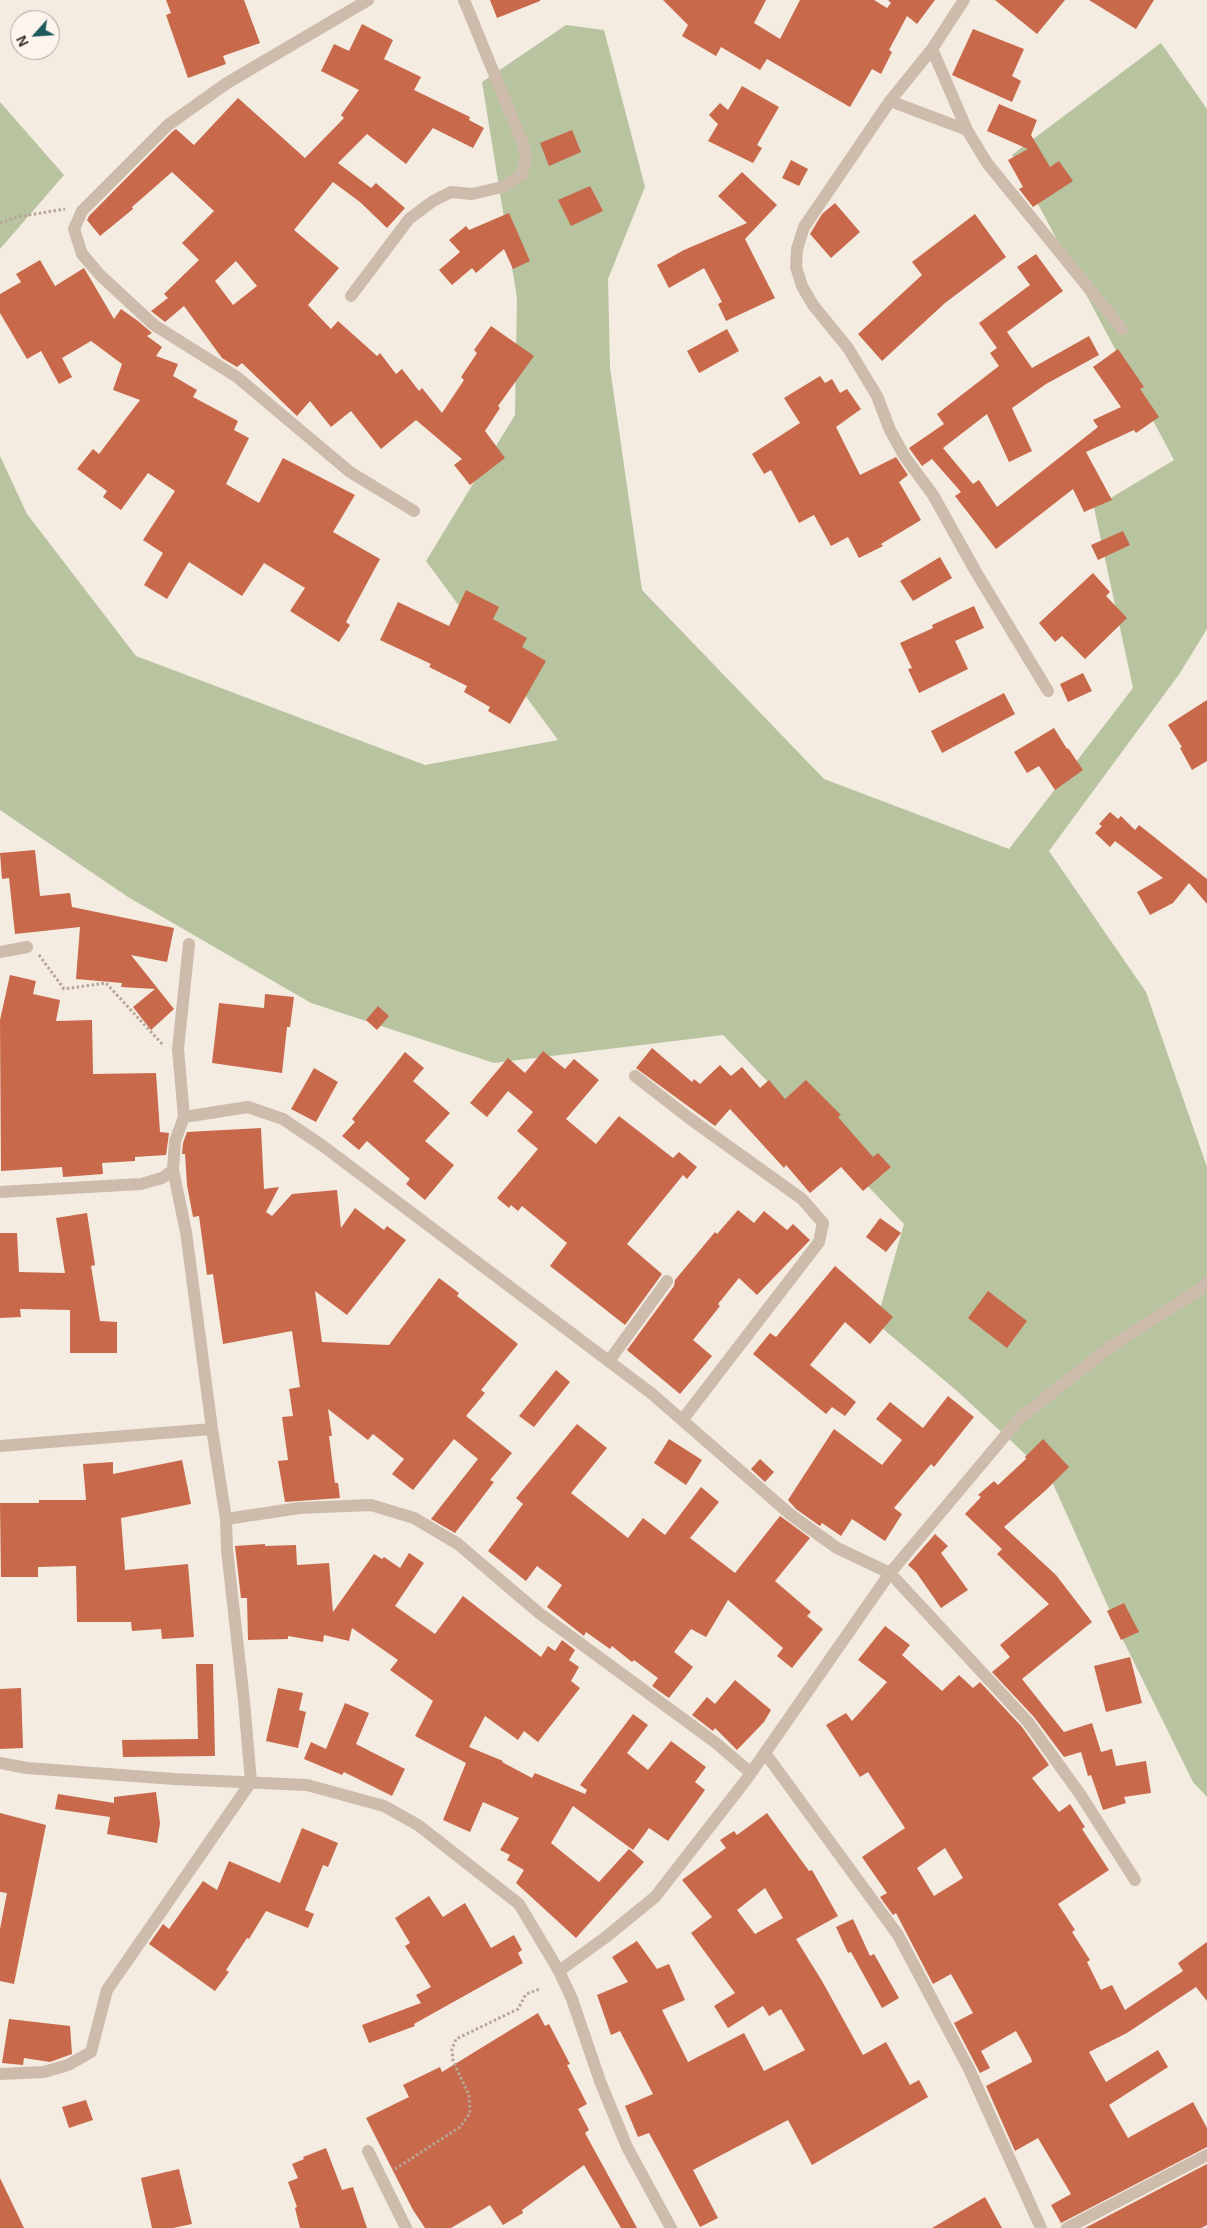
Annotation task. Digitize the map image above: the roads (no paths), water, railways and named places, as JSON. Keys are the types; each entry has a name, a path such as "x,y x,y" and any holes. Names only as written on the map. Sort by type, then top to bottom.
{"street":[{"path":"368,0 227,83 168,125 82,211 74,229 82,254 100,275 154,325 237,377 350,472 414,511"},
{"path":"351,296 409,219 433,201 451,192 472,194 502,186 522,175 526,157 523,144 464,0"},
{"path":"964,0 932,49 890,101 804,227 797,249 796,267 802,286 813,305 848,348 877,396 897,443 933,495 976,572 1048,690"},
{"path":"932,49 967,130 987,163 1122,329"},
{"path":"890,101 967,130"},
{"path":"0,2074 44,2072 68,2065 91,2052 107,1990 250,1782 244,1700 227,1550 226,1519 186,1232 173,1170 175,1141 184,1117 178,1049 189,944"},
{"path":"0,952 27,947"},
{"path":"635,1076 689,1118 802,1199 823,1224 819,1242 683,1418"},
{"path":"184,1117 248,1107 283,1119 323,1146 683,1418 791,1515 837,1548 890,1573 1028,1722 1080,1794 1135,1880"},
{"path":"0,1192 141,1184 162,1178 173,1170"},
{"path":"609,1361 667,1281"},
{"path":"559,1971 655,1897 751,1773 890,1573 1020,1418 1110,1347 1154,1320 1203,1286"},
{"path":"0,1446 212,1429"},
{"path":"226,1519 300,1508 371,1505 414,1518 458,1544 539,1613 716,1743 751,1773"},
{"path":"765,1753 898,1936 969,2069 1041,2228"},
{"path":"0,1763 46,1769 307,1785 384,1806 418,1825 518,1904 559,1971 572,1999 600,2081 627,2147 671,2228"},
{"path":"368,2151 406,2228"},
{"path":"1067,2228 1207,2155"}]}
